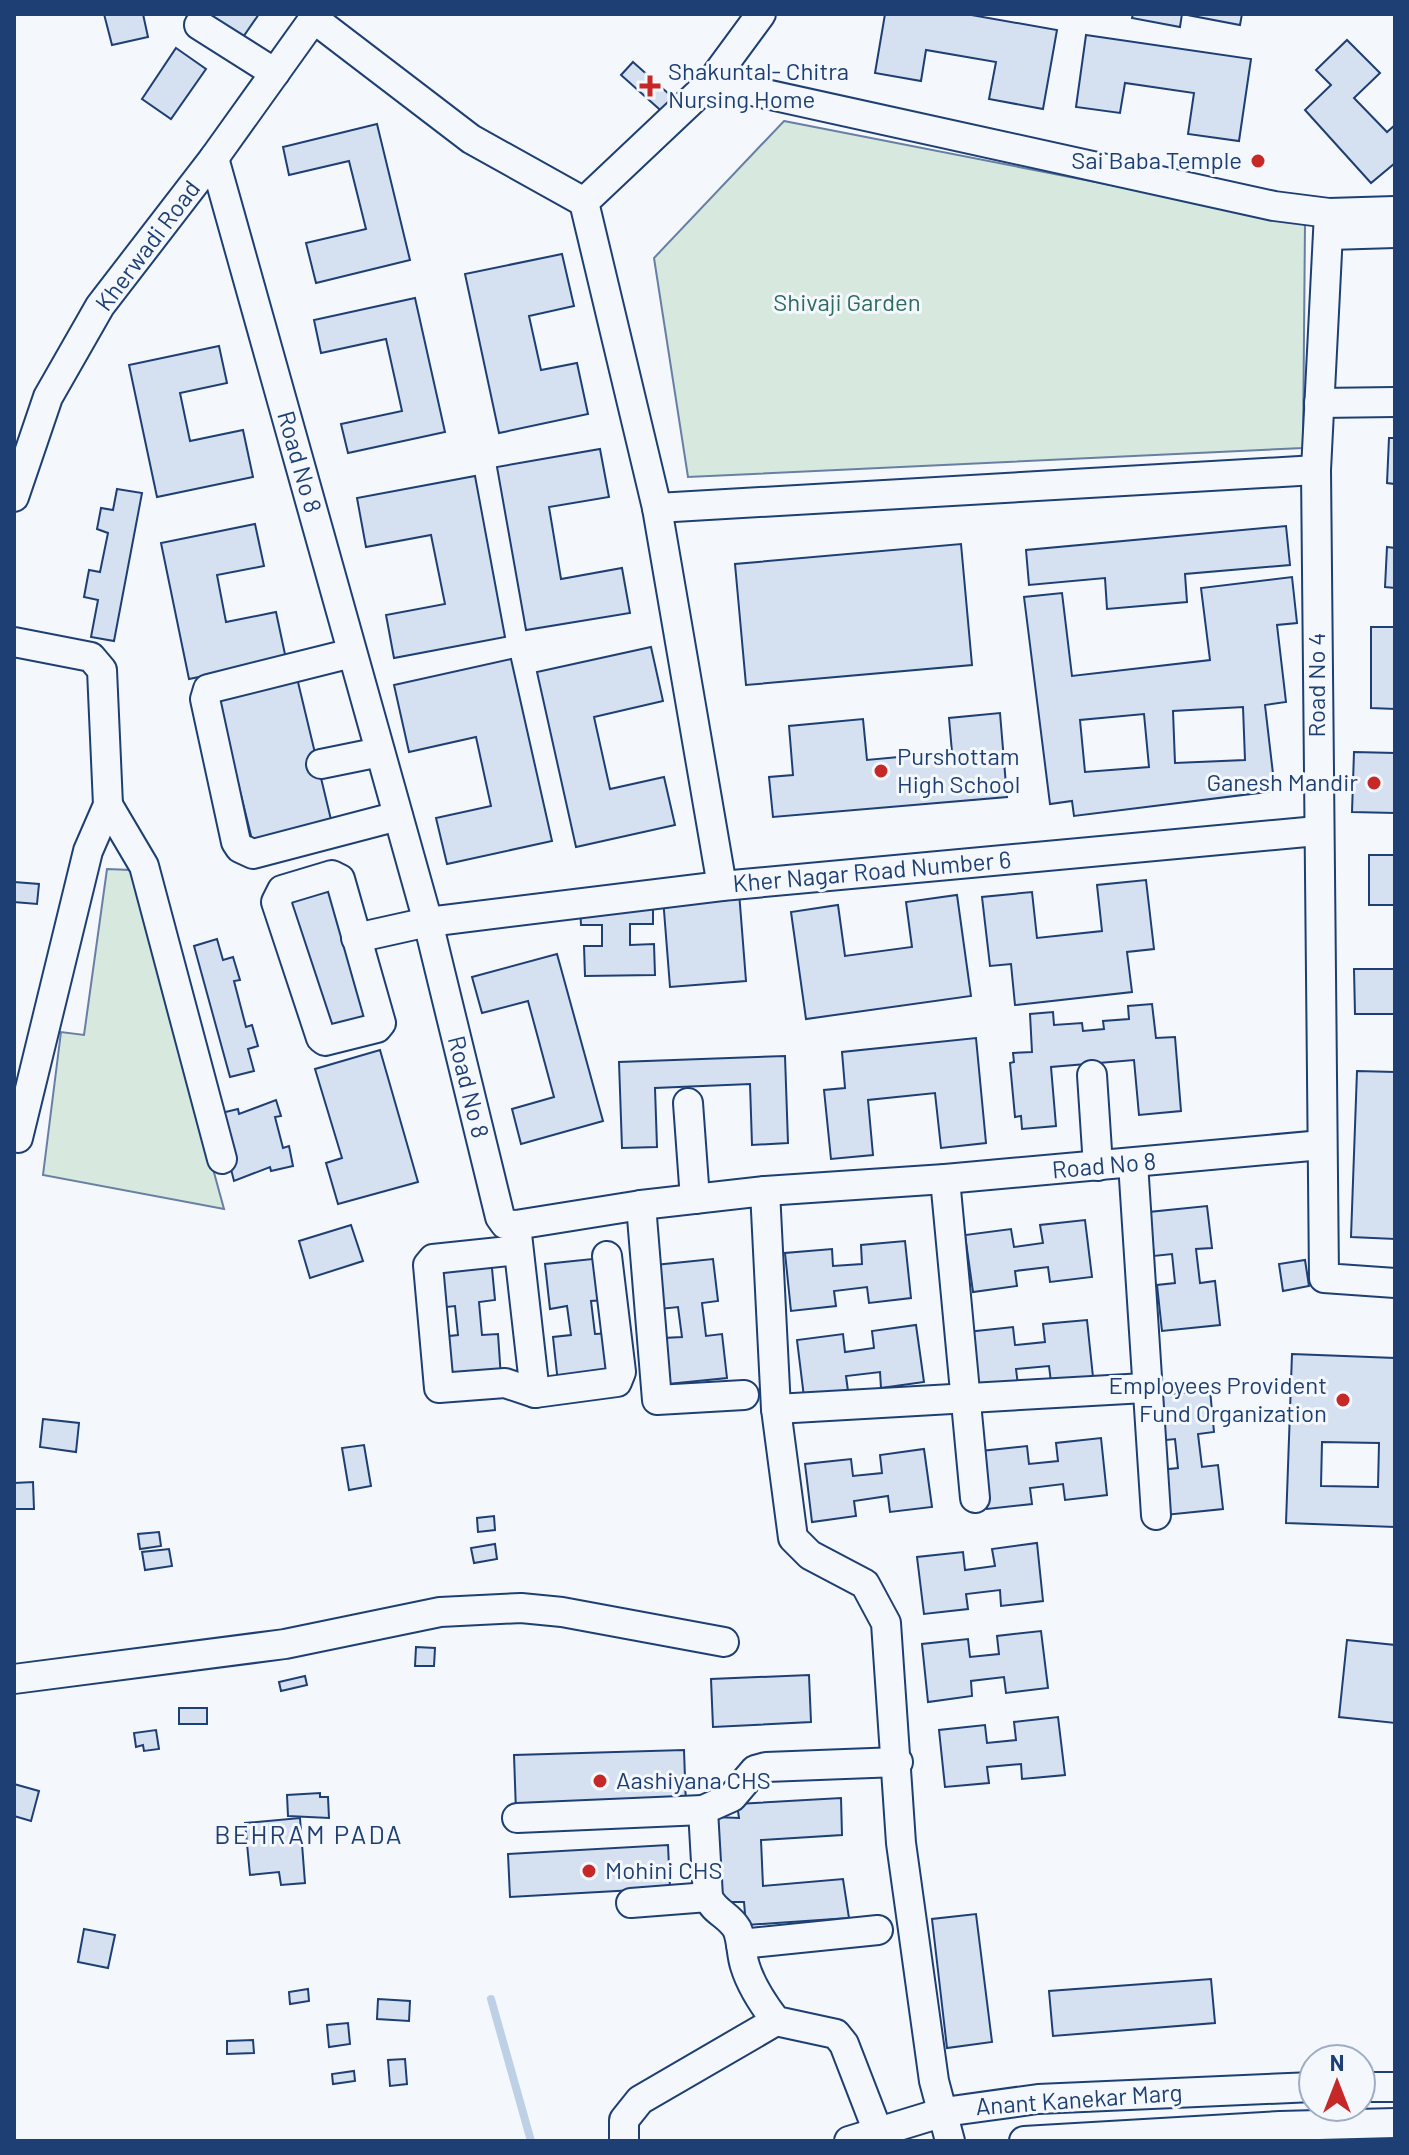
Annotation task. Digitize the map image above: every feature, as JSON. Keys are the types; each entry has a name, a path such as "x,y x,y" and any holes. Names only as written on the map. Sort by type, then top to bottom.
{"street":[{"path":"584,202 711,82 761,14"},
{"path":"316,16 471,139 584,202 657,508 722,886"},
{"name":"Kherwadi Road","path":"14,497 48,397 100,306 214,158 316,16"},
{"path":"201,18 275,73"},
{"path":"711,82 1274,206 1329,224 1395,233"},
{"name":"Road No 8","path":"214,158 428,922 500,1217 517,1238 641,1205 765,1191 945,1179 1322,1145"},
{"path":"1329,224 1395,211"},
{"name":"Road No 4","path":"1329,224 1316,470 1317,831 1324,1278 1395,1283"},
{"path":"1319,403 1395,402"},
{"path":"657,508 1316,470"},
{"path":"14,642 91,657 102,670 108,805 88,851 18,1138"},
{"path":"352,653 208,689 205,699 236,842 240,848 253,854 398,816"},
{"path":"321,764 380,752"},
{"path":"108,805 144,866 222,1159"},
{"name":"Kher Nagar Road Number 6","path":"356,938 428,922 722,886 1317,831"},
{"path":"338,876 356,938 381,1023 377,1028 325,1041 321,1038 276,902 277,895 282,890 338,876"},
{"path":"1092,1075 1098,1166"},
{"path":"688,1103 695,1199"},
{"path":"1133,1163 1145,1388 1156,1515"},
{"path":"945,1179 975,1498"},
{"path":"765,1191 776,1409 793,1538 810,1555 865,1584 886,1623 898,1762 901,1843 934,2081 950,2141"},
{"path":"641,1205 657,1400 744,1395"},
{"path":"535,1393 517,1238 430,1261 437,1386 443,1389 505,1383 535,1393 620,1379 607,1256"},
{"path":"776,1409 1145,1388"},
{"path":"14,1679 285,1644 440,1612 521,1608 562,1612 724,1642"},
{"path":"517,1818 703,1810 732,1797 755,1770 766,1767 898,1762"},
{"path":"703,1810 708,1897 712,1907 731,1920 741,1944 745,1965 762,2001 776,2021"},
{"path":"631,1903 708,1897"},
{"path":"741,1944 878,1930"},
{"path":"624,2141 624,2120 640,2100 776,2021 836,2034 844,2044 878,2132"},
{"name":"Anant Kanekar Marg","path":"849,2141 944,2112 1038,2099 1297,2088"},
{"name":"Anant Kanekar Marg","path":"1024,2141 1395,2123"}],"green space":[{"name":"Shivaji Garden","path":"784,121 1305,223 1303,448 688,477 654,258"},
{"path":"107,869 131,870 224,1209 43,1175 61,1032 84,1035"}],"building":[{"path":"104,14 143,14 148,37 112,45"},
{"path":"215,14 259,14 241,40 211,18"},
{"path":"885,14 966,14 1057,30 1043,109 989,99 996,62 926,50 921,81 875,73"},
{"path":"1133,14 1182,14 1180,27 1132,18"},
{"path":"1182,14 1242,14 1240,25"},
{"path":"1086,35 1251,59 1239,141 1188,134 1194,93 1125,83 1120,113 1076,107"},
{"path":"1347,40 1380,73 1354,98 1387,132 1395,125 1395,163 1371,183 1305,110 1331,85 1316,70"},
{"path":"176,48 206,69 171,119 142,99"},
{"path":"633,62 679,103 667,116 621,75"},
{"path":"377,124 410,260 316,283 306,243 366,229 349,161 289,175 283,147"},
{"path":"562,254 574,306 529,316 541,370 577,363 588,414 499,433 465,274"},
{"path":"415,298 445,432 348,453 341,424 402,411 386,339 321,353 314,320"},
{"path":"219,346 227,383 180,393 190,441 243,430 253,477 157,497 129,365"},
{"path":"1389,438 1395,438 1395,484 1387,483"},
{"path":"600,449 609,497 549,507 561,579 622,568 630,613 526,630 497,467"},
{"path":"475,476 505,637 394,658 386,615 445,604 431,535 366,547 357,498"},
{"path":"117,489 142,493 114,641 91,637 98,600 84,597 89,570 100,572 108,533 97,529 101,508 113,510"},
{"path":"255,524 264,566 217,575 226,622 276,612 286,659 189,679 161,543"},
{"path":"1286,526 1290,565 1185,574 1187,602 1107,609 1105,578 1029,585 1026,550"},
{"path":"961,544 972,665 746,685 735,564"},
{"path":"1387,547 1395,548 1395,588 1385,587"},
{"path":"1292,577 1297,623 1277,625 1286,702 1265,705 1275,791 1074,816 1072,801 1050,804 1024,597 1062,593 1072,676 1210,660 1201,588","holes":["1243,707 1245,760 1175,763 1173,711","1144,714 1149,767 1085,772 1080,720"]},
{"path":"1371,627 1395,627 1395,709 1371,708"},
{"path":"651,647 663,701 594,717 610,789 664,777 675,825 576,847 537,672"},
{"path":"511,659 552,841 447,864 436,818 491,806 476,737 409,752 394,685"},
{"path":"297,678 333,828 254,848 217,697"},
{"path":"1000,713 1007,797 773,817 769,777 793,775 789,726 863,719 867,760 952,752 949,718"},
{"name":"Ganesh Mandir","path":"1354,752 1395,753 1395,813 1352,812"},
{"path":"1369,855 1395,855 1395,969 1394,905 1369,905"},
{"path":"1146,880 1154,949 1127,952 1132,992 1015,1005 1011,964 990,966 982,897 1032,892 1037,938 1102,931 1097,885"},
{"path":"14,882 39,884 37,904 14,902"},
{"path":"329,883 372,1023 326,1037 283,897"},
{"path":"739,892 746,981 670,987 663,898"},
{"path":"957,895 971,996 806,1019 791,912 838,905 845,956 912,947 906,902"},
{"path":"625,903 653,903 653,924 630,924 630,945 654,944 655,975 585,976 584,946 602,946 602,925 581,925 580,905 602,913 625,913"},
{"path":"217,939 223,960 233,957 240,980 234,981 246,1027 252,1025 258,1046 248,1049 254,1071 230,1077 194,946"},
{"path":"557,954 603,1121 521,1144 512,1109 554,1097 528,1001 482,1013 472,977"},
{"path":"1354,969 1395,969 1395,1014 1355,1014"},
{"path":"1152,1004 1156,1038 1175,1037 1181,1111 1139,1115 1134,1060 1051,1067 1056,1126 1022,1129 1021,1116 1015,1117 1010,1063 1014,1062 1013,1053 1032,1052 1030,1014 1053,1012 1054,1025 1082,1023 1083,1031 1104,1029 1103,1021 1129,1019 1128,1006"},
{"path":"976,1038 986,1143 941,1148 935,1093 868,1100 873,1155 831,1159 824,1090 845,1088 842,1052"},
{"path":"380,1050 418,1182 338,1204 326,1163 342,1158 315,1069"},
{"path":"785,1056 788,1143 752,1145 750,1084 655,1088 657,1147 622,1148 619,1062"},
{"path":"1357,1071 1395,1072 1395,1239 1351,1237"},
{"path":"276,1100 281,1116 275,1117 283,1148 289,1146 293,1166 271,1171 270,1167 234,1181 217,1114 238,1109 239,1114"},
{"path":"1207,1206 1212,1248 1196,1249 1200,1283 1215,1281 1220,1325 1162,1331 1157,1285 1175,1283 1172,1254 1154,1256 1149,1212"},
{"path":"1085,1220 1092,1277 1050,1282 1048,1267 1015,1271 1017,1286 973,1292 965,1235 1011,1229 1014,1247 1043,1243 1040,1225"},
{"path":"351,1225 363,1261 310,1278 299,1241"},
{"path":"905,1241 911,1298 869,1303 867,1287 834,1291 836,1306 791,1311 785,1253 832,1249 833,1266 862,1264 861,1245"},
{"path":"491,1258 495,1300 479,1302 482,1335 498,1334 501,1378 443,1382 440,1337 458,1335 455,1306 437,1308 434,1263"},
{"path":"602,1258 607,1300 591,1301 595,1334 611,1333 615,1377 558,1383 553,1337 571,1335 567,1306 550,1309 545,1264"},
{"path":"713,1259 718,1301 702,1303 706,1336 722,1334 727,1378 668,1384 663,1338 682,1337 678,1307 660,1309 655,1265"},
{"path":"1305,1260 1309,1286 1283,1291 1279,1264"},
{"path":"1087,1320 1093,1377 1051,1382 1049,1366 1016,1369 1018,1385 974,1390 967,1332 1013,1327 1015,1345 1045,1342 1043,1324"},
{"path":"916,1325 924,1382 881,1388 880,1372 846,1376 848,1391 804,1397 797,1340 843,1334 845,1352 874,1348 872,1331"},
{"name":"Employees Provident Fund Organization","path":"1292,1354 1395,1358 1395,1527 1286,1523","holes":["1322,1442 1379,1443 1378,1487 1321,1486"]},
{"path":"1210,1390 1214,1432 1198,1434 1202,1467 1218,1465 1223,1509 1165,1515 1160,1470 1178,1468 1175,1439 1157,1441 1152,1396"},
{"path":"43,1419 79,1423 76,1452 40,1447"},
{"path":"1101,1438 1107,1495 1065,1500 1063,1484 1030,1488 1032,1504 987,1509 981,1451 1027,1446 1029,1464 1058,1461 1056,1443"},
{"path":"364,1445 371,1486 349,1490 342,1448"},
{"path":"924,1449 932,1507 890,1512 888,1496 854,1501 856,1516 812,1522 805,1464 851,1459 853,1476 882,1473 880,1455"},
{"path":"33,1482 34,1509 14,1509 14,1483"},
{"path":"494,1516 495,1530 478,1532 477,1518"},
{"path":"159,1532 161,1546 140,1549 138,1534"},
{"path":"1037,1543 1043,1601 1001,1606 1000,1590 966,1594 968,1609 924,1614 917,1557 963,1552 965,1570 995,1566 992,1549"},
{"path":"495,1544 497,1559 474,1563 471,1548"},
{"path":"169,1549 172,1566 145,1570 142,1552"},
{"path":"1041,1631 1048,1688 1006,1693 1004,1677 971,1681 972,1696 928,1702 922,1644 968,1639 970,1657 999,1654 997,1636"},
{"path":"1347,1640 1395,1645 1395,1723 1339,1717"},
{"path":"416,1647 435,1648 434,1666 415,1666"},
{"path":"809,1675 811,1722 713,1727 711,1679"},
{"path":"305,1676 307,1685 281,1691 279,1682"},
{"path":"179,1708 207,1708 207,1724 179,1724"},
{"path":"1058,1717 1065,1775 1022,1779 1021,1764 987,1767 989,1783 945,1787 939,1730 985,1725 987,1743 1016,1740 1014,1722"},
{"path":"156,1730 159,1749 144,1751 143,1745 136,1747 134,1733"},
{"name":"Aashiyana CHS","path":"684,1750 686,1806 516,1812 514,1755"},
{"path":"14,1784 39,1791 31,1821 14,1816"},
{"path":"320,1793 320,1797 328,1797 329,1818 288,1816 287,1795"},
{"path":"841,1798 842,1835 761,1840 763,1886 843,1879 849,1918 746,1925 744,1902 718,1902 715,1817 739,1818 737,1804"},
{"path":"300,1818 305,1883 281,1885 279,1872 250,1875 245,1823"},
{"name":"Mohini CHS","path":"668,1845 670,1888 510,1897 508,1854"},
{"path":"976,1914 992,2042 947,2048 932,1919"},
{"path":"84,1929 115,1935 108,1968 78,1962"},
{"path":"1211,1979 1215,2023 1053,2036 1049,1991"},
{"path":"308,1989 309,2001 290,2004 289,1992"},
{"path":"378,1999 410,2001 409,2021 377,2019"},
{"path":"348,2023 350,2044 329,2047 327,2025"},
{"path":"253,2040 254,2053 227,2054 227,2041"},
{"path":"405,2059 407,2084 390,2086 388,2060"},
{"path":"354,2071 355,2081 333,2084 332,2074"}],"waterway":[{"path":"491,1999 531,2141"}],"place":[{"name":"Shakuntal- Chitra Nursing Home","path":"650,86"},
{"name":"Sai Baba Temple","path":"1258,161"},
{"name":"Purshottam High School","path":"881,771"},
{"name":"Ganesh Mandir","path":"1374,783"},
{"name":"Employees Provident Fund Organization","path":"1343,1400"},
{"name":"Aashiyana CHS","path":"600,1781"},
{"name":"Mohini CHS","path":"589,1871"}],"district":[{"name":"BEHRAM PADA","path":"309,1835"}]}
